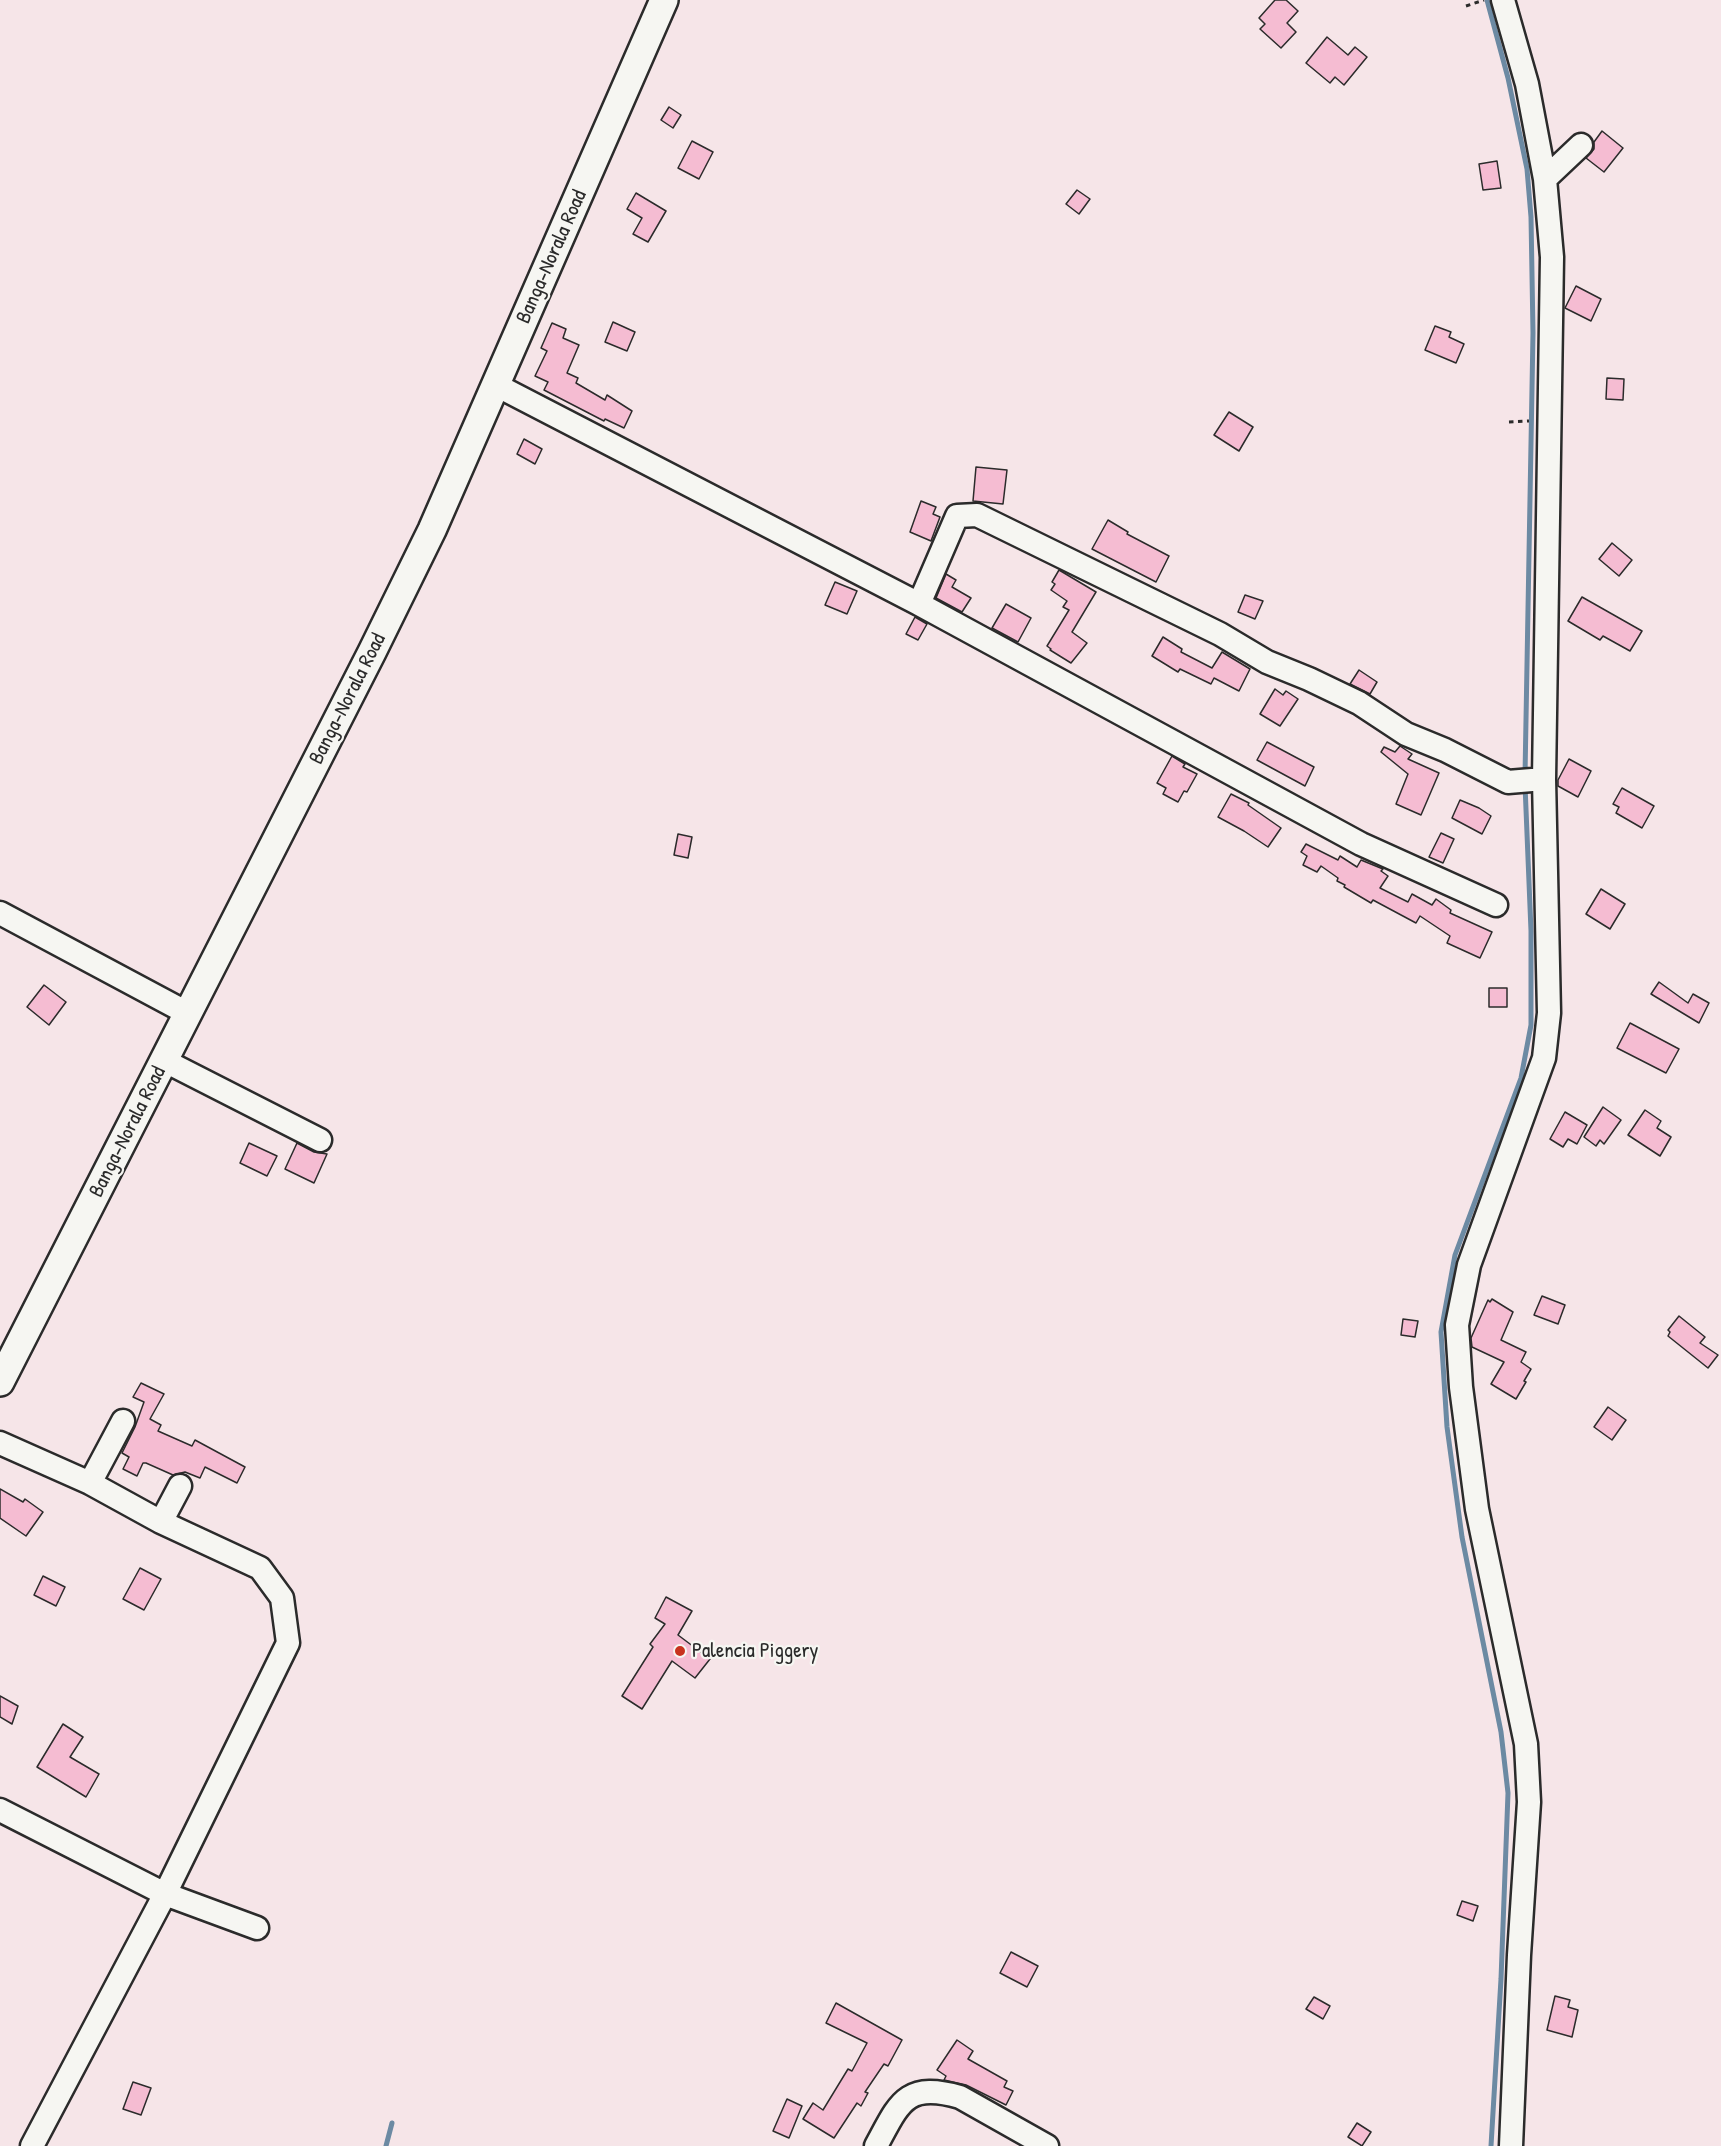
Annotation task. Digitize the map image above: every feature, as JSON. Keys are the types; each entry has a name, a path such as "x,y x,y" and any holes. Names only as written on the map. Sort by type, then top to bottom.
{"main road":[{"name":"Banga-Norala Road","path":"0,1382 189,1014 432,530 664,0"}],"street":[{"path":"1503,0 1527,84 1545,179 1552,257 1544,779 1549,1013 1544,1058 1469,1265 1457,1324 1461,1387 1478,1509 1526,1744 1529,1802 1519,1955 1511,2146"},
{"path":"1545,179 1581,145"},
{"path":"496,385 919,604 1361,844 1496,905"},
{"path":"919,604 957,516 977,515 1209,629 1267,662 1359,703 1406,734 1445,750 1508,782 1544,779"},
{"path":"0,913 189,1014"},
{"path":"165,1061 320,1140"},
{"path":"90,1483 123,1421"},
{"path":"0,1443 90,1483 161,1522 260,1568 282,1598 288,1643 165,1894 32,2146"},
{"path":"161,1522 180,1486"},
{"path":"0,1810 165,1894 257,1928"},
{"path":"876,2146 904,2099 925,2092 946,2093 960,2097 1047,2146"}],"path":[{"path":"1466,6 1486,0"}],"building":[{"path":"1275,0 1286,0 1298,11 1287,23 1296,32 1281,48 1260,29 1265,24 1259,18"},
{"path":"1327,37 1348,55 1355,47 1367,57 1344,85 1335,77 1330,83 1306,63"},
{"path":"669,107 681,115 673,128 661,120"},
{"path":"1602,131 1623,148 1604,172 1586,158 1594,149 1594,142"},
{"path":"692,141 713,152 699,179 678,168"},
{"path":"1497,161 1501,188 1483,190 1479,164"},
{"path":"1077,190 1090,199 1079,214 1066,204"},
{"path":"636,193 666,211 648,242 633,234 642,218 627,209"},
{"path":"1576,286 1601,299 1591,321 1565,308"},
{"path":"613,322 635,332 627,351 605,342"},
{"path":"552,323 566,329 563,338 579,345 567,373 578,378 576,383 605,400 607,395 632,411 624,428 605,419 604,421 544,390 548,382 535,376 547,351 541,348"},
{"path":"1435,326 1451,332 1449,337 1464,344 1456,363 1425,350"},
{"path":"1607,378 1624,379 1623,400 1606,399"},
{"path":"1229,412 1253,427 1239,451 1214,435"},
{"path":"524,439 542,449 535,464 517,454"},
{"path":"976,467 1007,470 1003,504 973,501"},
{"path":"921,501 936,507 933,514 940,517 931,541 910,532"},
{"path":"1108,520 1128,532 1127,534 1169,556 1156,582 1092,549"},
{"path":"1612,543 1632,560 1619,576 1599,559"},
{"path":"1059,570 1096,592 1072,632 1087,643 1071,663 1047,646 1069,610 1063,607 1067,601 1051,590 1055,584 1052,582"},
{"path":"946,574 956,580 952,587 971,598 962,612 936,598"},
{"path":"835,582 857,591 847,614 825,605"},
{"path":"1245,595 1263,601 1255,619 1238,612"},
{"path":"1582,597 1642,631 1630,651 1603,636 1600,640 1568,621"},
{"path":"1006,604 1031,618 1018,642 992,628"},
{"path":"915,617 927,624 918,640 906,634"},
{"path":"1163,637 1182,649 1181,652 1212,668 1222,652 1250,669 1239,691 1214,678 1211,684 1180,669 1178,672 1152,656"},
{"path":"1359,670 1377,682 1370,694 1350,684"},
{"path":"1275,689 1283,695 1286,691 1298,699 1280,726 1260,714"},
{"path":"1267,742 1314,767 1305,786 1257,760"},
{"path":"1400,746 1412,754 1408,759 1439,773 1421,815 1396,804 1408,774 1381,752 1384,747 1395,752"},
{"path":"1172,756 1185,764 1183,767 1197,774 1187,792 1184,791 1178,802 1163,794 1166,788 1157,783"},
{"path":"1569,759 1591,771 1578,797 1558,786 1558,780"},
{"path":"1622,788 1654,806 1642,828 1616,813 1619,807 1613,804"},
{"path":"1231,794 1249,803 1248,805 1281,828 1268,847 1218,817"},
{"path":"1460,800 1491,816 1482,834 1452,818"},
{"path":"1441,833 1454,839 1443,863 1429,857"},
{"path":"678,834 692,837 688,858 674,855"},
{"path":"1306,844 1338,860 1340,856 1357,867 1361,860 1383,869 1381,871 1388,876 1380,888 1408,902 1412,894 1432,905 1436,899 1451,910 1450,913 1492,932 1480,958 1447,943 1450,936 1420,916 1416,923 1373,900 1371,903 1344,887 1345,885 1337,881 1338,878 1321,866 1317,872 1303,865 1307,856 1301,852"},
{"path":"1601,889 1625,904 1610,929 1586,914"},
{"path":"1659,982 1688,1003 1693,994 1709,1003 1699,1023 1651,994"},
{"path":"44,985 66,1002 49,1025 27,1007"},
{"path":"1489,988 1507,988 1507,1007 1489,1007"},
{"path":"1630,1023 1679,1049 1666,1073 1617,1048"},
{"path":"1603,1107 1621,1120 1604,1144 1600,1140 1596,1146 1584,1137"},
{"path":"1645,1110 1661,1121 1657,1128 1671,1137 1660,1156 1628,1135"},
{"path":"1565,1112 1587,1125 1577,1144 1568,1139 1563,1147 1550,1139"},
{"path":"249,1143 277,1156 267,1176 240,1163"},
{"path":"297,1143 314,1152 327,1154 314,1183 285,1169"},
{"path":"1542,1296 1565,1305 1558,1324 1534,1315"},
{"path":"1492,1299 1513,1312 1501,1340 1526,1352 1521,1362 1531,1369 1516,1399 1491,1384 1504,1362 1472,1347 1471,1338 1488,1300 1490,1302"},
{"path":"1679,1316 1705,1337 1700,1343 1718,1355 1708,1368 1668,1336 1670,1332 1668,1330"},
{"path":"1403,1319 1418,1321 1415,1337 1401,1335"},
{"path":"141,1383 164,1394 150,1419 161,1425 158,1431 192,1446 195,1440 245,1467 237,1483 205,1467 200,1478 185,1472 173,1475 146,1463 143,1463 137,1476 123,1469 129,1457 122,1453 144,1402 133,1397"},
{"path":"1608,1407 1626,1420 1612,1440 1594,1427"},
{"path":"0,1489 23,1502 25,1499 43,1512 26,1536 0,1518"},
{"path":"140,1568 161,1579 144,1610 123,1599"},
{"path":"43,1576 65,1587 56,1606 34,1595"},
{"path":"666,1597 692,1611 678,1635 710,1659 695,1678 672,1661 642,1709 622,1696 653,1647 650,1644 665,1624 655,1618"},
{"path":"0,1696 18,1706 12,1724 0,1717"},
{"path":"63,1724 83,1737 70,1757 99,1774 86,1797 37,1767"},
{"path":"1462,1901 1478,1906 1473,1921 1457,1915"},
{"path":"1011,1952 1038,1966 1027,1987 1000,1973"},
{"path":"1555,1996 1570,2000 1568,2007 1578,2010 1572,2037 1547,2030"},
{"path":"1314,1997 1330,2006 1323,2019 1306,2009"},
{"path":"836,2003 902,2040 888,2066 884,2064 865,2092 868,2093 861,2106 857,2103 834,2138 803,2119 813,2103 823,2110 848,2069 852,2071 867,2043 826,2023"},
{"path":"957,2040 973,2051 968,2059 1007,2081 1004,2087 1013,2091 1006,2105 966,2085 944,2080 946,2076 937,2070"},
{"path":"133,2082 151,2088 141,2115 123,2109"},
{"path":"787,2099 802,2106 789,2138 773,2131"},
{"path":"1357,2123 1371,2132 1362,2146 1348,2137"}],"waterway":[{"path":"1487,0 1508,78 1527,169 1531,217 1533,333 1525,775"},
{"path":"1491,2146 1501,1979 1508,1793 1501,1732 1462,1537 1447,1427 1441,1332 1455,1255 1521,1078 1531,1025 1531,931 1525,785"},
{"path":"386,2146 392,2123"}],"place":[{"name":"Palencia Piggery","path":"680,1651"}]}
